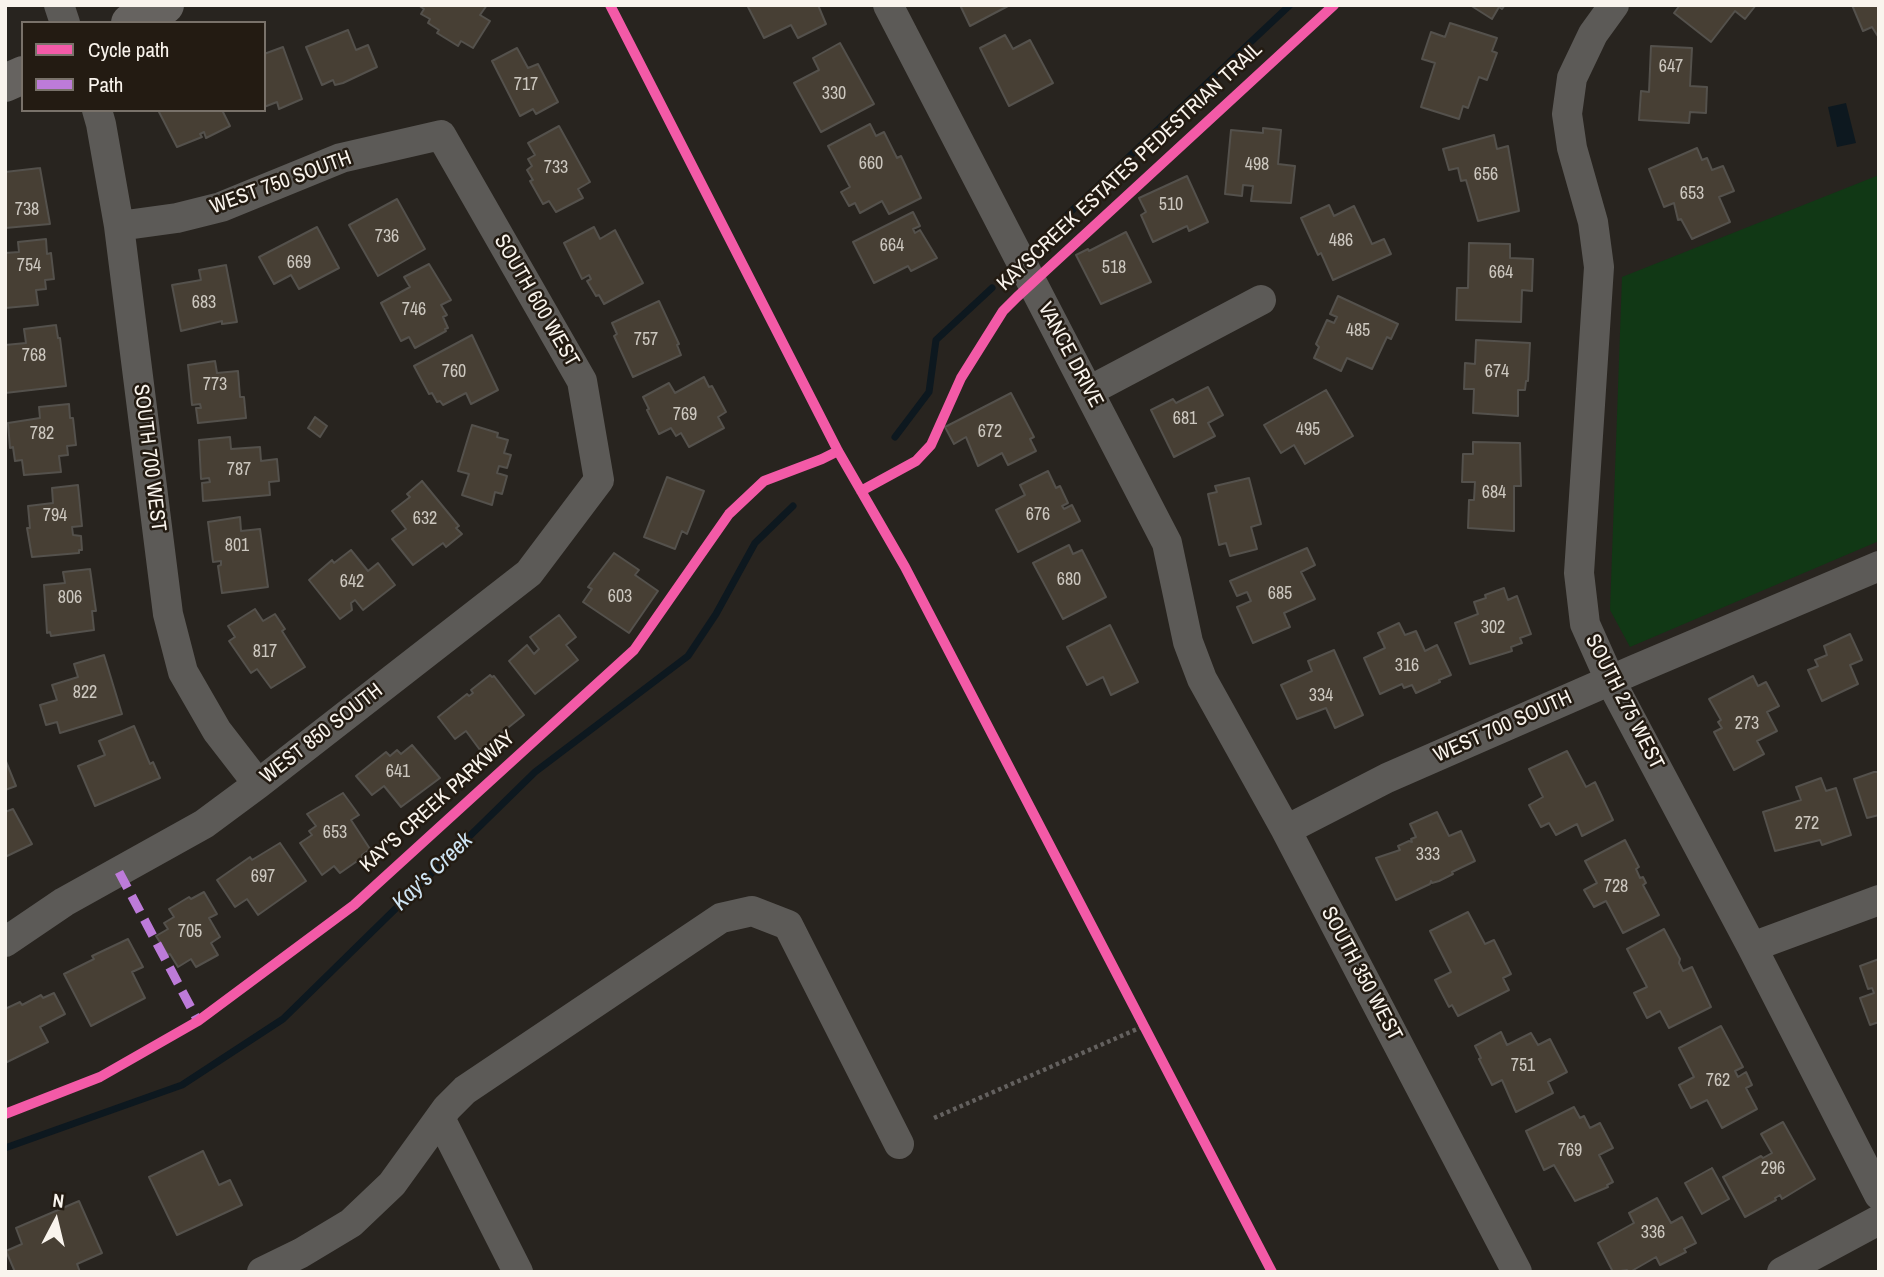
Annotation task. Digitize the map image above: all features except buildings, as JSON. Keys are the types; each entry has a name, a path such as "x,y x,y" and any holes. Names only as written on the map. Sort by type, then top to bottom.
{"main road":[{"path":"134,21 165,5"},
{"path":"5,83 21,76"}],"street":[{"name":"VANCE DRIVE","path":"888,5 1167,543 1188,642 1202,679"},
{"name":"SOUTH 275 WEST","path":"1614,5 1593,34 1572,78 1567,114 1572,148 1593,222 1599,267 1579,573 1584,624 1610,680 1752,947 1879,1195"},
{"name":"SOUTH 700 WEST","path":"98,112 119,226 168,614 183,672 217,731 258,783"},
{"name":"WEST 750 SOUTH","path":"119,226 177,218 221,207 341,158 441,135"},
{"name":"SOUTH 600 WEST","path":"441,135 582,381 600,480"},
{"path":"1089,391 1261,300"},
{"name":"WEST 850 SOUTH","path":"5,942 64,902 204,824 529,573 600,480"},
{"name":"WEST 700 SOUTH","path":"1286,830 1387,778 1879,566"},
{"name":"SOUTH 350 WEST","path":"1202,679 1286,830 1517,1272"},
{"path":"1752,947 1879,900"},
{"path":"262,1272 351,1223 392,1184 440,1118 465,1090 721,918 752,911 788,925 898,1144"},
{"path":"440,1118 518,1272"},
{"path":"1782,1272 1879,1220"}],"path":[{"path":"1138,1014 1151,1038"},
{"path":"934,1118 1144,1026"}],"green space":[{"path":"1879,175 1879,541 1630,647 1610,610 1622,277"}],"shaded area":[{"path":"1846,103 1856,143 1837,147 1828,107"}],"waterway":[{"name":"Kay's Creek","path":"1064,218 1290,5"},
{"name":"Kay's Creek","path":"895,437 929,392 936,340 992,288"},
{"name":"Kay's Creek","path":"5,1148 182,1085 283,1019 535,772 688,656 716,614 755,543 793,506"}],"marked path":[{"path":"119,872 198,1021"}],"cycle path":[{"path":"610,5 838,451 905,567 1272,1272"},
{"name":"KAYSCREEK ESTATES PEDESTRIAN TRAIL","path":"861,491 916,461 931,445 961,378 1003,311 1334,5"},
{"name":"KAY'S CREEK PARKWAY","path":"5,1114 100,1077 198,1021 354,905 634,650 729,514 764,481 838,451"}]}
